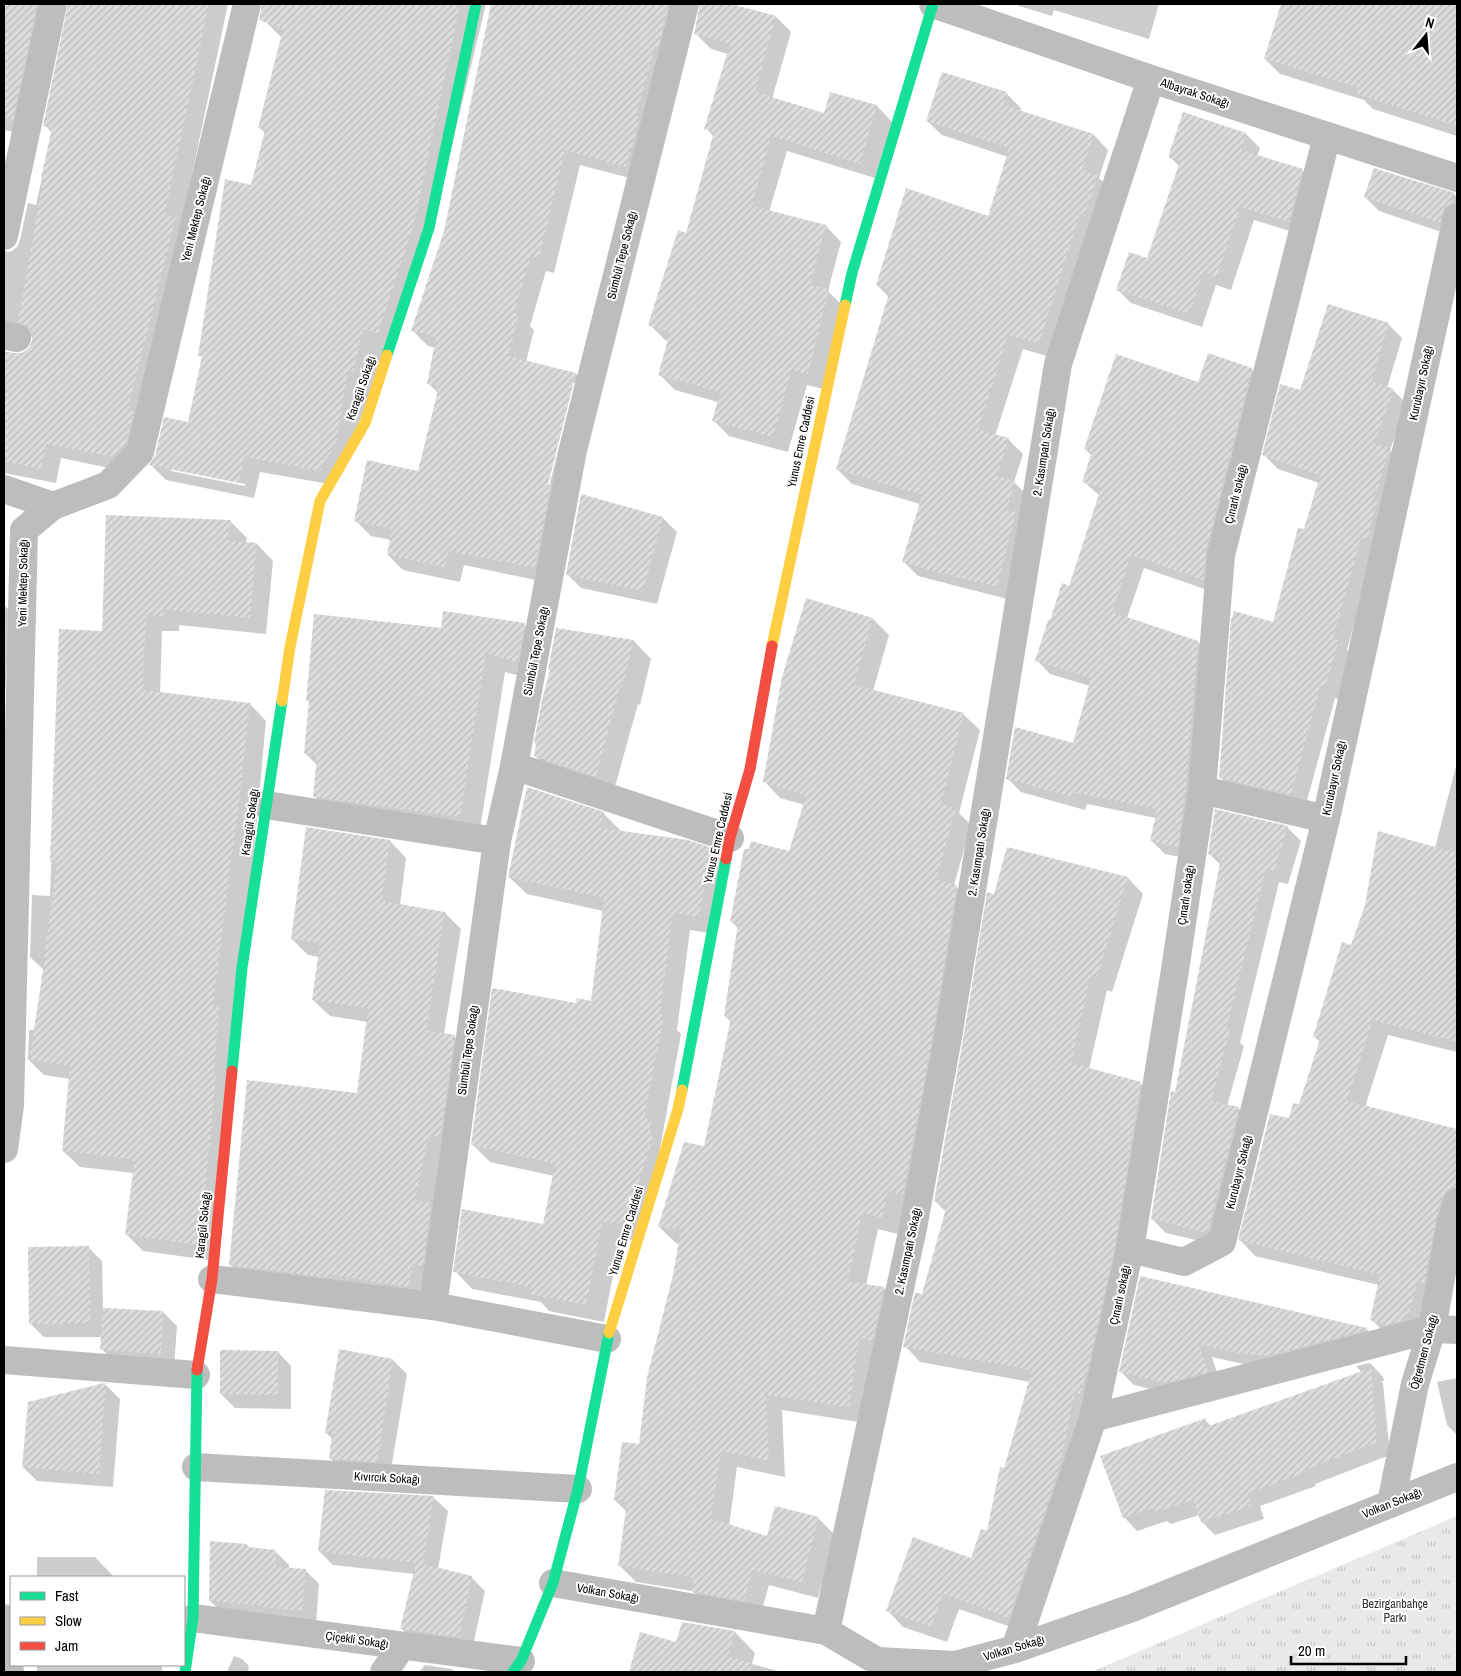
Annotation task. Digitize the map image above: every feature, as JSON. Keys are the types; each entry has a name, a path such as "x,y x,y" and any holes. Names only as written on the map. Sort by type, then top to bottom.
{"street":[{"path":"4,236 54,4"},
{"name":"Yeni Mektep Sokağı","path":"4,1149 10,1104 24,530 53,506 108,484 140,452 247,4"},
{"name":"Karagül Sokağı","path":"185,1672 193,1618 196,1375 212,1279 242,968 290,647 320,501 365,423 429,228 476,4"},
{"name":"Sümbül Tepe Sokağı","path":"433,1306 496,841 514,766 573,450 686,4"},
{"name":"Albayrak Sokağı","path":"933,4 1151,79 1457,178"},
{"name":"Yunus Emre Caddesi","path":"517,1666 553,1583 578,1488 607,1339 678,1109 730,838 750,769 779,608 852,273 933,4"},
{"name":"2. Kasımpatı Sokağı","path":"826,1631 913,1228 948,1037 1058,364 1151,79"},
{"name":"Çınarlı sokağı","path":"1015,1649 1093,1418 1130,1249 1202,790 1221,555 1327,136"},
{"name":"Kurubayır Sokağı","path":"1130,1249 1184,1262 1222,1242 1326,819 1457,216"},
{"path":"4,489 53,506"},
{"path":"514,766 730,838"},
{"path":"1202,790 1326,819"},
{"path":"266,805 496,841"},
{"name":"Öğretmen Sokağı","path":"1392,1503 1415,1384 1445,1330 1451,1222 1457,1202"},
{"path":"212,1279 433,1306 607,1339"},
{"path":"1093,1418 1445,1330"},
{"path":"4,1360 196,1375"},
{"name":"Kıvırcık Sokağı","path":"196,1467 578,1488"},
{"name":"Volkan Sokağı","path":"553,1583 826,1631 877,1661 955,1664 1015,1649 1132,1608 1457,1477"},
{"path":"4,1618 10,1672"},
{"name":"Çiçekli Sokağı","path":"193,1618 402,1646 517,1666"},
{"path":"384,1672 402,1646"}],"green space":[{"name":"Bezirganbahçe Parkı","path":"1457,1516 1457,1672 1091,1672"}],"building":[{"path":"4,4 37,4 13,120 4,118"},
{"path":"68,4 209,4 165,214 176,217 128,410 134,411 126,444 113,457 46,444 41,469 4,461 4,351 22,353 29,348 32,341 32,334 28,327 18,322 43,179 41,178 52,128 43,126"},
{"path":"262,4 460,4 414,224 378,333 363,329 353,372 348,371 336,442 320,471 244,457 239,483 149,465 155,456 164,417 188,422 202,356 198,356 225,179 251,185 265,130 258,128 283,29 259,20"},
{"path":"491,4 669,4 658,48 655,47 636,116 640,117 626,167 565,150 539,258 531,256 514,313 519,314 508,356 576,373 548,485 551,485 535,568 449,551 445,567 387,555 392,529 354,521 367,460 418,471 439,386 427,384 436,337 411,331 444,231"},
{"path":"700,4 731,4 776,16 755,92 824,113 830,92 877,105 860,164 771,136 752,206 826,225 810,285 829,289 808,374 792,370 773,437 712,421 720,392 658,375 670,332 648,325 678,230 686,233 714,132 704,129 730,44 694,34"},
{"path":"1281,4 1457,4 1457,126 1357,94 1359,88 1264,59"},
{"path":"942,72 1007,92 1003,105 1094,134 1082,170 1098,175 1085,216 1080,214 1039,344 1008,335 978,430 1009,438 997,476 1015,481 1007,510 1016,512 997,587 902,562 922,495 836,469 890,290 876,285 906,188 988,216 1009,148 926,121"},
{"path":"1183,112 1246,133 1241,150 1303,169 1289,222 1240,207 1217,277 1203,272 1189,314 1116,290 1129,252 1147,258 1180,161 1168,157"},
{"path":"1374,168 1455,193 1451,203 1445,207 1442,213 1440,223 1364,197"},
{"path":"1328,304 1389,323 1372,381 1394,389 1374,443 1390,448 1374,498 1378,499 1367,540 1361,538 1333,639 1339,640 1326,686 1321,685 1291,795 1219,778 1231,620 1234,611 1273,622 1298,528 1304,529 1320,475 1262,455 1280,384 1300,390"},
{"path":"1208,353 1252,368 1206,551 1203,580 1131,555 1112,612 1198,641 1186,788 1178,847 1150,841 1157,809 1073,792 1072,797 1006,779 1015,727 1073,743 1091,678 1035,661 1062,583 1069,586 1101,488 1082,482 1092,452 1084,449 1116,354 1198,382"},
{"path":"581,494 663,517 643,591 566,575"},
{"path":"106,515 231,520 227,540 257,543 250,618 163,609 163,616 146,615 143,690 250,703 237,822 227,886 213,1006 219,1006 214,1076 216,1076 200,1245 125,1235 133,1159 62,1151 70,1066 29,1060 57,862 50,862 59,629 102,631"},
{"path":"806,598 873,618 854,685 964,713 941,804 956,808 936,879 957,885 933,1034 903,1195 888,1191 882,1218 862,1213 848,1281 884,1287 873,1341 859,1338 849,1407 766,1395 769,1461 721,1451 711,1519 767,1536 775,1506 819,1517 802,1582 753,1570 744,1601 691,1591 695,1578 618,1566 627,1502 614,1500 622,1442 639,1444 647,1377 673,1275 681,1229 658,1227 684,1142 704,1146 731,1018 724,1016 738,923 730,922 744,849 749,849 751,841 789,851 806,796 763,782 782,677"},
{"path":"443,611 525,623 518,662 486,654 460,817 313,797 317,755 304,753 309,701 306,701 314,614 441,628"},
{"path":"556,628 634,640 596,777 534,756 536,744 534,743 550,670 548,670"},
{"path":"527,787 604,812 600,828 688,840 712,848 699,917 673,913 660,1014 664,1015 644,1119 651,1119 650,1136 653,1137 626,1224 602,1222 586,1305 530,1294 531,1287 453,1272 462,1209 543,1224 555,1164 471,1145 492,988 576,1003 577,998 591,1001 604,898 508,877"},
{"path":"1215,809 1288,826 1274,871 1266,869 1226,1030 1230,1031 1211,1101 1239,1107 1206,1233 1151,1219 1171,1091 1175,1092 1221,858 1208,854"},
{"path":"306,827 390,840 382,901 445,912 426,1030 455,1035 440,1138 429,1135 415,1200 431,1203 423,1266 413,1264 409,1287 331,1275 331,1278 229,1265 247,1080 357,1093 368,1008 312,1000 320,943 291,939"},
{"path":"1378,831 1457,853 1457,1042 1373,1020 1347,1101 1457,1129 1457,1187 1447,1190 1442,1198 1436,1219 1424,1283 1418,1281 1407,1319 1387,1325 1370,1320 1380,1275 1238,1240 1270,1114 1289,1118 1293,1103 1299,1104 1320,1039 1313,1037 1342,942 1351,945 1365,905"},
{"path":"1007,847 1128,877 1097,977 1091,975 1071,1063 1141,1082 1115,1246 1089,1365 1079,1397 1076,1389 1059,1470 1009,1618 943,1594 931,1627 886,1611 913,1537 971,1558 981,1529 987,1531 1000,1467 1004,1468 1032,1370 903,1347 915,1292 922,1294 947,1205 934,1201 987,892 994,894"},
{"path":"89,1246 90,1323 29,1324 28,1247"},
{"path":"1140,1276 1367,1328 1367,1330 1267,1356 1237,1353 1199,1344 1208,1372 1166,1383 1119,1372"},
{"path":"103,1308 163,1311 161,1354 100,1350"},
{"path":"339,1349 393,1359 377,1462 329,1459 332,1434 325,1433"},
{"path":"220,1350 278,1351 278,1395 220,1394"},
{"path":"1371,1368 1377,1442 1303,1471 1304,1473 1248,1493 1252,1506 1201,1522 1193,1500 1156,1512 1155,1507 1123,1518 1100,1456 1206,1418 1203,1428"},
{"path":"106,1384 99,1474 22,1467 28,1402"},
{"path":"325,1490 434,1496 423,1564 472,1576 459,1637 400,1629 416,1563 318,1551"},
{"path":"210,1541 247,1544 247,1547 276,1550 276,1567 306,1569 302,1611 209,1601"},
{"path":"682,1622 735,1631 728,1656 751,1663 750,1672 629,1672 640,1632 676,1642"}],"traffic: fast":[{"path":"387,355 429,228 476,4"},
{"path":"845,305 852,273 933,4"},
{"path":"232,1071 242,968 282,701"},
{"path":"682,1090 726,859"},
{"path":"513,1672 521,1661 553,1583 578,1489 609,1333"},
{"path":"185,1672 193,1618 197,1370"}],"traffic: slow":[{"path":"772,646 845,305"},
{"path":"282,701 290,647 320,501 365,423 387,355"},
{"path":"609,1333 678,1109 682,1090"}],"traffic: jam":[{"path":"726,859 730,838 750,769 772,646"},
{"path":"197,1370 212,1279 232,1071"}]}
